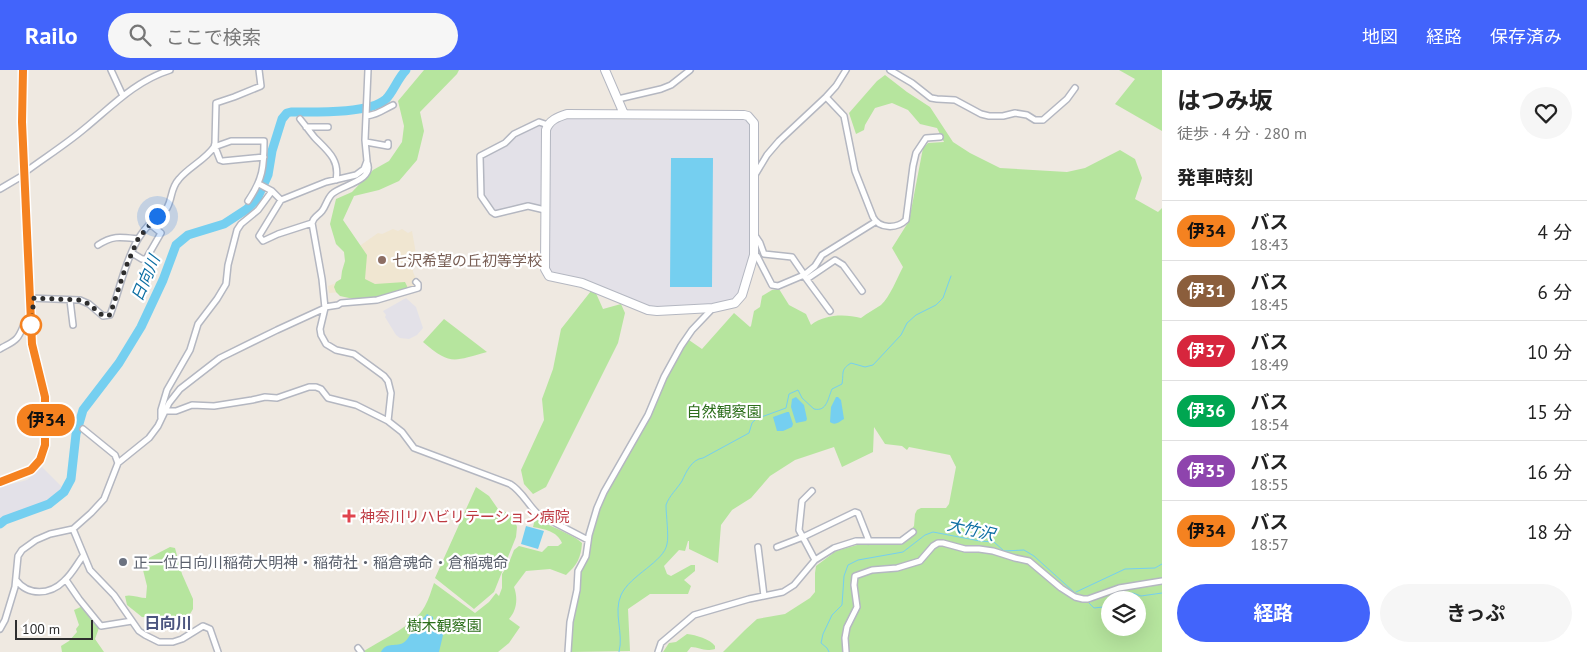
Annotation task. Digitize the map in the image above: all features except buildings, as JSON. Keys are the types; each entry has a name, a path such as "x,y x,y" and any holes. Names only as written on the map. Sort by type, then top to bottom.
{"main road":[{"path":"0,482 31,470 37,465 44,450 45,403 32,344 29,298 22,122 23,70"}],"street":[{"path":"111,70 123,96"},
{"path":"0,189 22,176 84,129 123,96 148,79 170,70"},
{"path":"259,70 261,86 265,91"},
{"path":"368,70 366,142 368,172 356,182 333,193 324,204 322,212 313,218 312,223 325,307 320,329 321,335 326,344 336,350 354,354 388,381 390,393 388,421"},
{"path":"605,70 624,114"},
{"path":"618,99 671,85 690,70"},
{"path":"754,176 767,155 779,141 826,97 846,70"},
{"path":"890,70 912,83 931,98 955,100 981,114 989,116 1003,116 1015,113 1026,115 1036,120 1043,120 1067,99 1075,88"},
{"path":"261,86 216,103 215,147 220,160 223,161 264,157"},
{"path":"826,97 844,116 855,171 875,222 881,226 899,225 906,220 912,166 916,153 926,138 940,137"},
{"path":"367,113 378,114 393,105"},
{"path":"567,114 624,114 748,116 754,123 754,255 740,299 713,308 648,310 595,287 549,276 545,269 546,130 548,125 552,120 567,114"},
{"path":"300,119 314,137 330,152 336,165 336,180"},
{"path":"545,210 528,206 494,214 481,196 480,156 505,143 514,134 539,122 548,125"},
{"path":"306,127 328,127"},
{"path":"29,298 85,302 103,316 110,315 125,269 138,239 167,208 171,193 178,180 215,147 231,140 264,141 264,169 260,184 248,201"},
{"path":"366,142 388,146 388,143"},
{"path":"312,223 263,241 259,236 282,200 326,182 360,173 367,161"},
{"path":"260,184 271,190 282,200"},
{"path":"161,420 161,410 166,390 190,350 198,324 226,284 228,264 238,230 241,224 258,210 271,190"},
{"path":"754,255 757,256 772,284 778,286 804,275 815,266 822,255 875,222"},
{"path":"132,253 142,259 146,259 160,233 150,224"},
{"path":"754,234 764,254 797,258 805,276 830,312"},
{"path":"98,245 114,237 138,239"},
{"path":"805,276 834,260 843,265 862,291"},
{"path":"0,629 5,620 16,580 18,556 27,546 50,534 73,529 91,513 104,499 118,463 149,438 161,420 171,399 180,389 220,358 325,307 341,303 377,300 418,288 416,282"},
{"path":"70,300 74,322"},
{"path":"568,652 570,622 577,590 578,571 586,556 588,540 597,508 604,492 648,415 664,377 686,337 713,308"},
{"path":"0,349 15,340 27,319 31,316"},
{"path":"165,411 176,411 192,405 214,406 265,397 277,398 309,387 316,387 321,389 328,398 356,405 388,421 402,432 414,448 510,484 515,487 538,514 588,540"},
{"path":"84,430 115,455 118,463"},
{"path":"812,491 802,501 799,530 815,560"},
{"path":"777,547 803,537 855,512 858,512 868,541"},
{"path":"73,529 90,570 114,595 139,631 159,642 182,639 203,626 207,626 210,629 218,652"},
{"path":"658,652 662,643 694,615 783,592 794,585 815,560 840,546 856,541 901,541 913,532"},
{"path":"846,652 847,627 857,607 854,576 872,570 897,568 920,561 938,543 965,549 979,548 1029,561 1061,588 1083,599 1119,588 1162,581"},
{"path":"758,547 764,596"},
{"path":"16,580 22,588 41,593 59,586 66,580 83,556"},
{"path":"66,580 102,626 132,622"}],"shaded area":[{"path":"571,116 583,119 669,120 672,116 744,117 750,120 751,255 740,295 735,300 708,306 654,309 552,274 549,269 549,130 550,124"},
{"path":"538,124 543,125 544,128 543,207 498,211 493,209 483,197 482,157"},
{"name":"七沢希望の丘初等学校","path":"393,229 398,231 402,229 408,233 412,231 416,255 413,272 416,279 416,287 377,298 356,300 343,292 329,293 328,286 342,281 354,250 378,233 382,234"},
{"path":"406,298 416,307 423,328 417,335 409,339 400,338 396,335 383,311"},
{"path":"42,467 62,487 58,493 48,503 0,522 0,487 27,480"}],"green space":[{"path":"424,70 459,70 420,112 424,131 417,160 399,181 379,190 354,196 343,220 367,255 365,279 375,284 405,282 408,288 376,299 340,296 334,287 336,282 341,279 345,261 344,252 336,244 330,224 336,199 352,192 373,170 389,161 402,142 404,126 398,101"},
{"path":"1119,70 1162,70 1162,131 1115,104 1135,79"},
{"name":"自然観察園","path":"885,75 930,107 953,142 1000,168 1067,172 1085,168 1120,150 1135,159 1142,178 1135,199 1158,212 1162,208 1162,652 723,652 757,619 785,614 810,598 815,592 816,566 836,551 857,545 900,543 914,526 917,510 921,508 946,508 949,504 956,467 950,455 909,447 907,450 902,446 885,444 874,427 873,452 842,467 834,447 795,460 770,476 751,498 732,510 721,525 718,563 689,549 688,541 685,551 679,550 664,566 667,574 671,576 691,565 695,565 695,571 684,580 691,586 688,594 650,594 628,609 630,651 569,652 570,622 580,570 598,507 686,338 702,349 734,313 750,327 754,311 760,307 762,296 772,290 779,289 789,305 806,314 811,325 822,319 835,316 861,318 884,302 903,267 892,248 909,221 923,148 928,143 944,142 937,128 920,124 908,110 892,103 875,108 864,130 856,134 849,113 877,81"},
{"path":"591,291 595,291 603,309 621,304 625,313 618,343 546,487 533,494 524,484 521,470 544,420 542,399 553,369 561,329"},
{"path":"444,319 487,352 467,358 453,359 432,350 423,342"},
{"path":"476,487 489,496 498,509 513,515 517,527 516,537 494,592 474,609 435,578"},
{"name":"樹木観察園","path":"535,519 579,540 582,543 581,553 576,564 566,575 550,569 526,571 514,587 516,604 514,612 509,619 520,627 509,643 498,652 364,651 414,619 425,606 434,583 475,613 489,602 496,593 499,596 502,588 502,574 514,550 519,546 542,552 548,546 558,546 562,543 554,533 533,527"},
{"path":"170,547 175,548 182,574 193,599 193,609 190,614 182,617 142,617 127,605 125,596 146,598 147,586 141,562"},
{"path":"83,606 99,628 95,639 104,652 62,652 61,646 69,641 77,632 76,629 79,625 74,610"},
{"path":"687,634 706,639 715,646 715,649 707,650 691,647 687,652 663,652 669,643 676,642"}],"water":[{"path":"671,158 713,158 712,287 670,287"},
{"path":"796,397 804,405 807,419 806,421 796,423 791,407 792,399"},
{"path":"836,397 841,400 844,419 834,424 830,422 831,407"},
{"path":"789,412 793,424 792,427 783,431 777,431 773,417"},
{"path":"526,526 544,531 538,549 521,544"},
{"path":"427,614 433,617 433,622 444,629 439,652 381,652 385,647 405,642 415,626"}],"waterway":[{"name":"日向川","path":"0,524 5,520 49,504 64,492 71,479 76,434 83,410 119,363 141,327 163,280 176,245 188,235 224,224 247,209 257,199 268,175 272,151 282,119 287,113 355,110 378,104 389,96 406,70"},
{"path":"619,652 618,609 621,595 625,588 665,551 668,536 666,505 693,463 749,433 752,423 756,419 786,408 789,394 798,390 802,398 814,409 822,408 832,389 842,384 845,368 851,363 865,367 873,365 901,335 907,323 916,315 936,305 943,298 951,276"},
{"name":"大竹沢","path":"829,652 821,643 832,615 842,605 844,576 848,565 858,560 903,552 925,535 933,532 994,542 1004,551 1024,550 1034,556 1080,596"},
{"path":"1076,592 1125,569 1155,568 1162,564"},
{"name":"大竹沢","path":"1146,595 1162,593"},
{"name":"大竹沢","path":"1087,601 1094,608 1101,607"}],"bus line":[{"name":"伊34","path":"0,482 25,474 31,470 43,456 45,445 45,397 32,344 22,122 23,70"}],"place":[{"name":"七沢希望の丘初等学校","path":"382,260"},
{"name":"神奈川リハビリテーション病院","path":"349,516"},
{"name":"正一位日向川稲荷大明神・稲荷社・稲倉魂命・倉稲魂命","path":"123,562"}],"district":[{"name":"日向川","path":"168,623"}],"route":[{"path":"31,325 34,298 80,300 89,304 103,316 110,315 125,269 138,239 157,216"}]}
